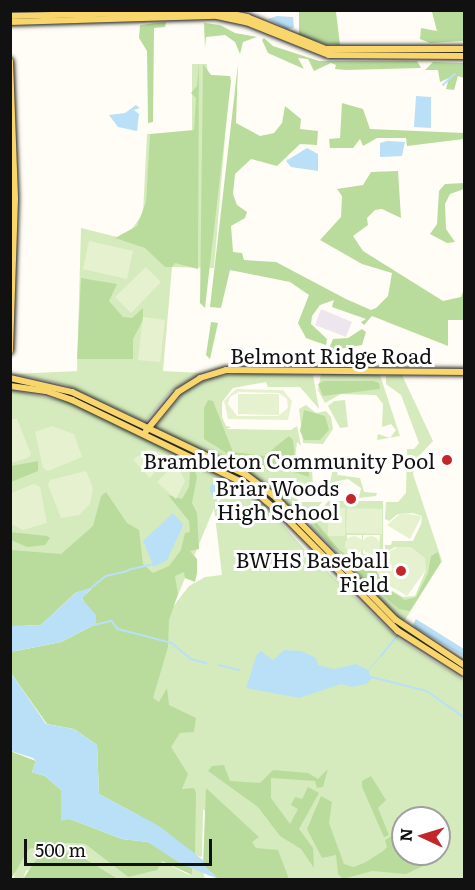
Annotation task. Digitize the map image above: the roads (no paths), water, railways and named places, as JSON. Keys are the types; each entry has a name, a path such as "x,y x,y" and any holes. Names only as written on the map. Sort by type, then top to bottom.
{"main road":[{"path":"10,16 217,11 247,17 326,49 465,50"},
{"path":"10,22 218,16 246,22 329,55 465,56"},
{"path":"10,61 15,199 10,351"},
{"name":"Belmont Ridge Road","path":"147,431 164,405 183,387 226,370 465,372"},
{"path":"10,378 55,386 261,485 396,620 465,665"},
{"path":"10,386 57,394 147,431 228,473 261,495 388,623 427,652 465,673"}],"water":[{"path":"277,16 293,17 294,28 287,29 268,19"},
{"path":"416,96 431,97 431,128 414,127"},
{"path":"136,105 140,108 134,110 139,114 137,131 118,127 109,115 125,113"},
{"path":"405,142 402,156 380,157 380,143"},
{"path":"307,148 318,154 318,171 291,167 286,161"},
{"path":"215,480 223,480 228,485 226,496 215,498 210,493 210,485"},
{"path":"173,513 183,524 182,528 167,560 154,567 143,541"},
{"path":"92,587 82,599 96,615 96,624 61,642 11,652 11,626 41,625 75,593"},
{"path":"416,619 464,649 463,656 416,628 413,625"},
{"path":"284,650 301,651 316,658 318,665 334,669 356,664 368,670 382,656 369,670 370,676 374,676 366,684 352,687 341,684 299,698 246,688 257,654 261,651 273,660"},
{"path":"11,673 46,724 74,729 97,745 99,794 159,826 203,860 203,865 218,879 181,864 148,842 122,839 70,819 61,821 61,790 45,776 32,772 36,761 33,758 11,751"}],"waterway":[{"path":"443,85 455,74"},
{"path":"128,570 153,564"},
{"path":"91,588 106,576 127,571"},
{"path":"94,625 112,621 118,629 172,643 191,659 206,663"},
{"path":"381,656 397,636"},
{"path":"219,665 239,670"},
{"path":"372,677 427,691 464,717"}],"place":[{"name":"Brambleton Community Pool","path":"447,460"},
{"name":"Briar Woods High School","path":"351,499"},
{"name":"BWHS Baseball Field","path":"401,571"}]}
